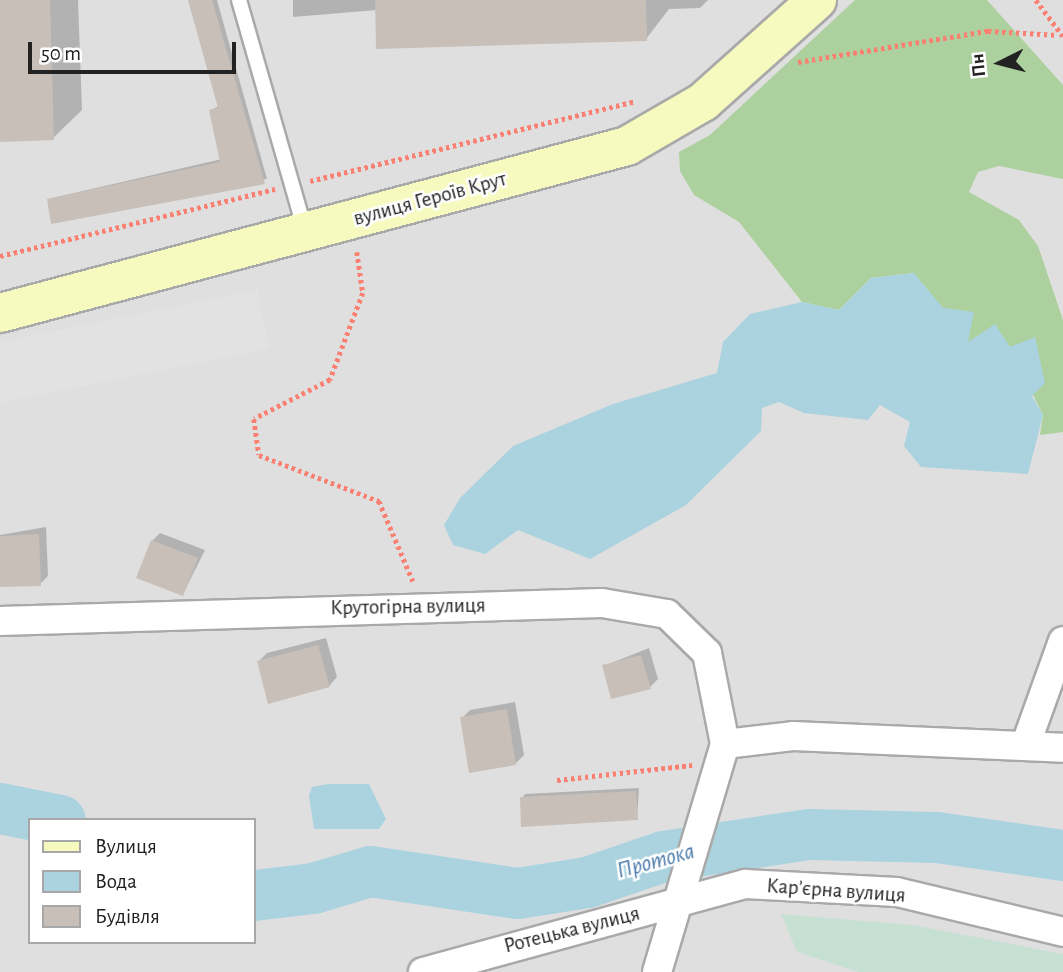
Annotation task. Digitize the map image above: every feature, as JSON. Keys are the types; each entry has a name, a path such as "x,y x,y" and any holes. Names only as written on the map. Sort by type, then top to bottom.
{"street":[{"name":"вулиця Героїв Крут","path":"0,313 627,146 703,102 817,0"},
{"name":"Крутогірна вулиця","path":"0,621 602,603 667,614 707,653 725,744"},
{"path":"1027,741 1063,640"},
{"path":"657,972 681,903 725,744 793,736 1027,741 1063,748"},
{"name":"Карʼєрна вулиця","path":"681,903 745,884 897,892 1063,932"},
{"name":"Ротецька вулиця","path":"424,972 681,903"}],"lane":[{"path":"239,0 305,233"}],"path":[{"path":"1036,0 1061,36"},
{"path":"784,67 832,52 988,32 1061,36"},
{"path":"0,256 649,95"},
{"path":"353,220 363,293 330,380 254,419 259,454 379,501 424,607"},
{"path":"557,780 688,767 725,744"}],"shaded area":[{"path":"0,0 1063,0 1063,972 0,972"},
{"path":"257,290 269,349 0,403 0,342"}],"green space":[{"path":"855,0 987,0 1063,85 1063,179 999,166 978,172 969,192 1019,220 1038,246 1063,320 1063,432 1040,435 1043,415 1010,348 967,343 913,273 871,278 839,310 802,302 739,222 694,195 680,171 679,152 710,135"},
{"path":"781,914 913,925 1063,954 1063,972 858,972 797,952"}],"water":[{"path":"914,273 943,308 974,312 968,342 995,324 1010,347 1035,337 1045,383 1032,396 1043,415 1028,474 921,467 904,446 910,422 880,405 868,420 804,413 779,402 762,408 761,431 686,505 590,559 518,530 485,554 453,545 444,525 460,498 513,446 613,404 717,373 723,342 750,314 802,302 839,310 871,278"},
{"path":"328,784 369,784 386,819 379,829 314,829 309,796 312,787"}],"building":[{"path":"0,0 50,0 54,140 0,142"},
{"path":"188,0 212,0 265,184 51,224 47,199 220,162 209,110 218,108"},
{"path":"375,0 646,0 647,41 376,49"},
{"path":"39,534 41,586 0,587 0,536"},
{"path":"151,540 198,558 183,596 136,578"},
{"path":"318,645 330,687 268,704 257,661"},
{"path":"641,655 651,689 611,699 602,665"},
{"path":"507,709 516,765 469,773 460,717"},
{"path":"636,791 638,820 521,827 520,797"}],"waterway":[{"name":"Протока","path":"0,808 50,818"},
{"name":"Протока","path":"256,895 313,888 370,871 517,893 587,882 663,856 809,834 936,837 1063,855"}]}
